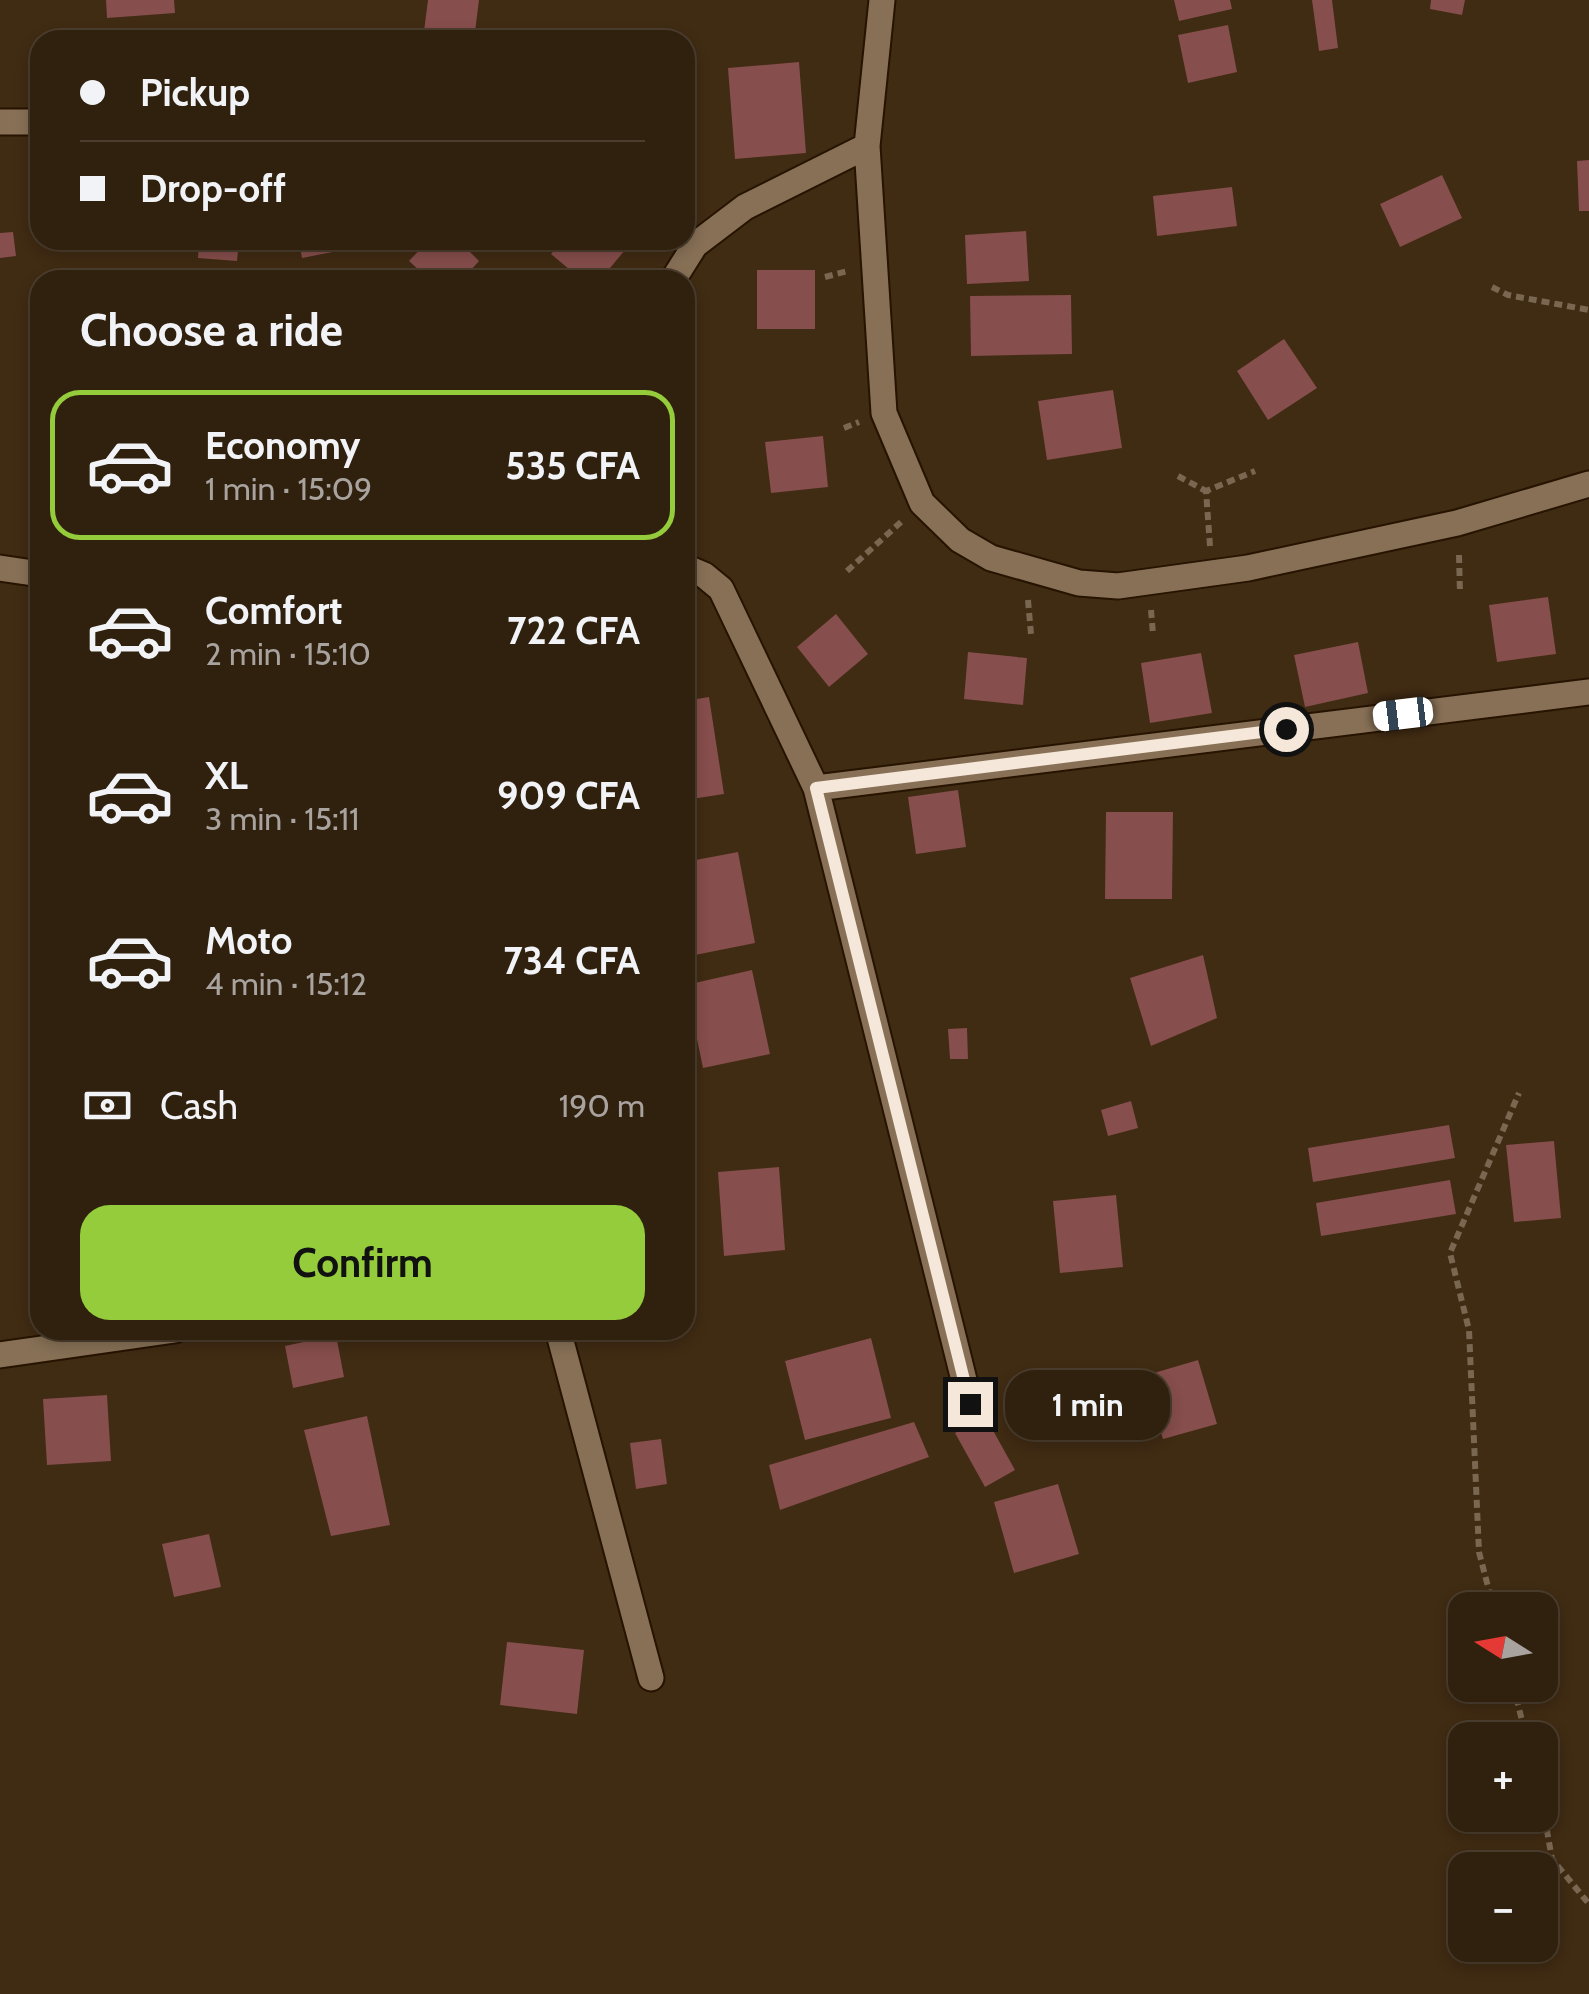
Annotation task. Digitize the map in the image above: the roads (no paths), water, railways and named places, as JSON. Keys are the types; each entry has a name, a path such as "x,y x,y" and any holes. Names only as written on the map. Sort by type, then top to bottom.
{"street":[{"path":"882,0 867,146 884,413 922,503 960,540 991,558 1026,571 1118,586 1212,574 1457,524 1589,484"},
{"path":"0,122 30,122"},
{"path":"695,245 745,207 867,146"},
{"path":"0,568 30,572"},
{"path":"695,571 721,589 816,788 970,1404"},
{"path":"816,788 1589,692"},
{"path":"0,1356 108,1340"},
{"path":"561,1340 651,1678"}]}
